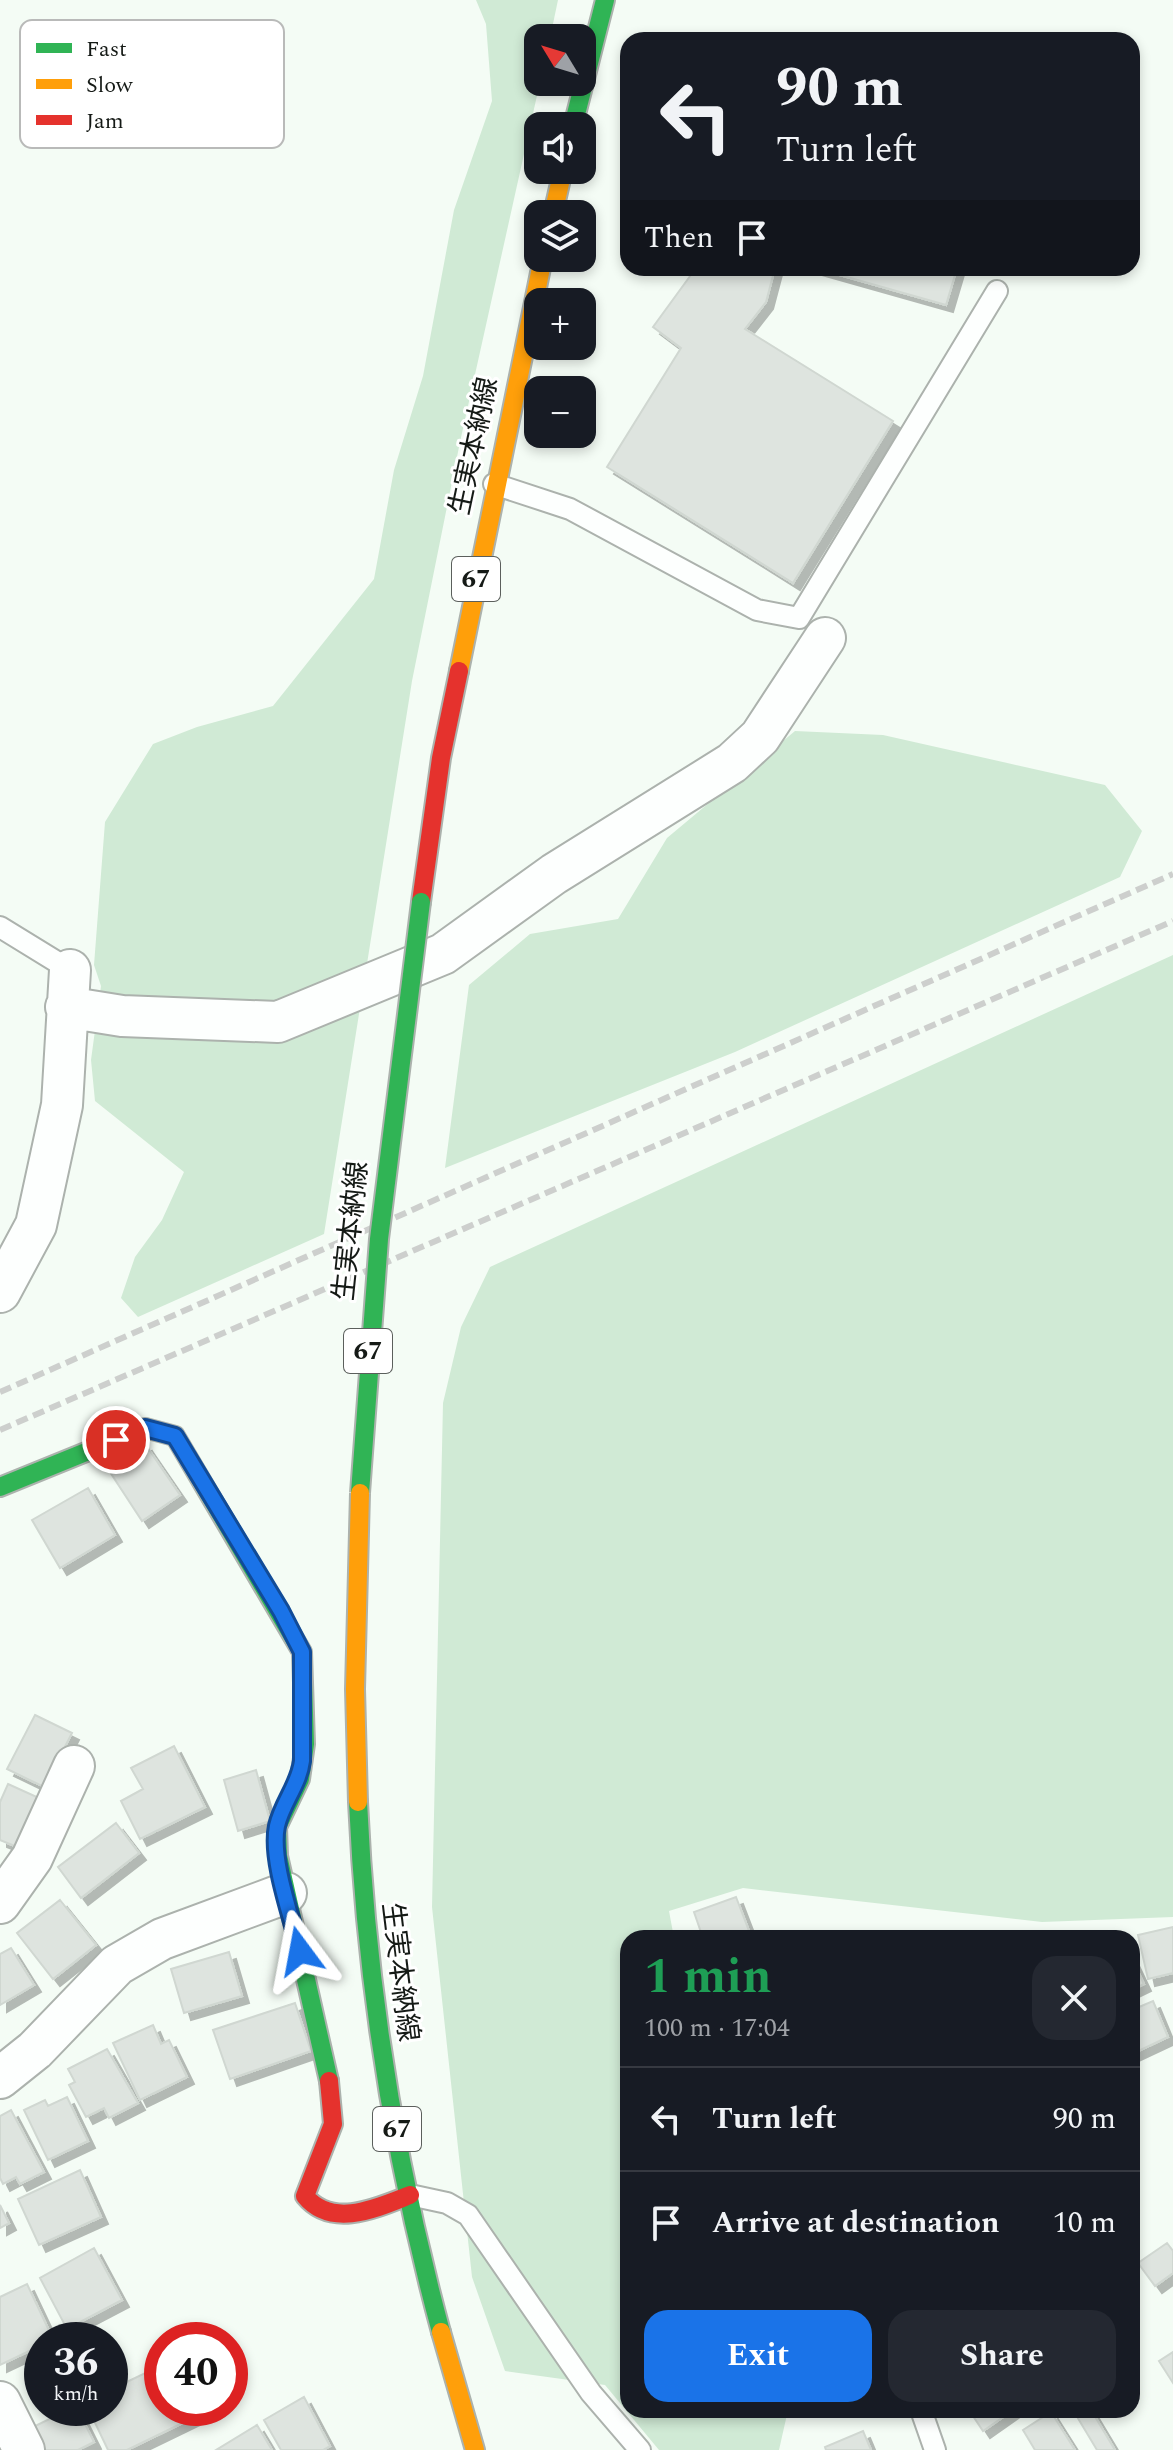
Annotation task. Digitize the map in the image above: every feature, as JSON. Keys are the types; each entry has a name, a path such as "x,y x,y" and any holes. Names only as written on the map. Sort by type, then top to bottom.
{"main road":[{"path":"577,112 605,0"},
{"name":"生実本納線","path":"475,2450 424,2270 373,1994 360,1879 355,1638 365,1375 392,1102 441,758 494,484 540,272"},
{"path":"0,1487 145,1428 175,1436 281,1611 302,1652 303,1756 300,1779 277,1827 278,1856 333,2097 333,2124 305,2196 312,2208 323,2214 374,2209 410,2195"}],"street":[{"path":"0,1292 36,1225 62,1105 68,988 122,1016 278,1022 443,954 554,874 732,763 760,737 825,638"},
{"path":"0,1903 32,1858 74,1766"},
{"path":"0,2078 35,2050 117,1965 162,1939 286,1893"},
{"path":"0,2402 24,2450"}],"lane":[{"path":"494,484 570,509 757,610 799,618 997,291"},
{"path":"0,927 68,988"},
{"path":"410,2195 447,2203 468,2215 591,2393 640,2450"},
{"path":"924,2418 935,2450"}],"green space":[{"path":"476,0 558,0 553,24 524,24 524,96 537,96 533,112 524,112 524,154 460,442 412,681 324,1234 138,1317 121,1298 135,1257 162,1220 184,1172 95,1101 91,1060 101,986 94,965 105,822 153,744 197,727 273,706 374,579 394,470 423,376 454,210 492,101 486,24"},
{"path":"795,731 883,735 1105,785 1142,831 1120,877 735,1052 445,1168 469,985 530,934 618,919 667,838"},
{"path":"1173,955 1173,1917 1042,1922 743,1888 669,1911 673,1930 620,1930 620,2403 605,2385 505,2371 472,2277 432,1907 443,1403 461,1327 490,1267"},
{"path":"632,2418 786,2418 779,2450 659,2450"}],"building":[{"path":"690,276 773,276 766,302 745,329 893,421 793,583 607,467 681,348 653,327"},
{"path":"843,276 955,276 946,305"},
{"path":"145,1444 180,1495 142,1521 108,1469"},
{"path":"88,1488 115,1535 60,1568 32,1520"},
{"path":"35,1715 72,1733 44,1787 7,1769"},
{"path":"174,1746 205,1807 140,1839 121,1801 143,1789 131,1768"},
{"path":"256,1770 270,1821 238,1831 224,1780"},
{"path":"8,1784 39,1798 17,1847 0,1840 0,1802"},
{"path":"116,1823 139,1853 81,1898 58,1867"},
{"path":"736,1897 749,1930 700,1930 694,1912"},
{"path":"60,1900 96,1945 53,1979 17,1933"},
{"path":"1173,1927 1173,1973 1148,1979 1140,1935"},
{"path":"11,1948 34,1985 0,2005 0,1954"},
{"path":"229,1952 242,1996 184,2013 171,1969"},
{"path":"1153,2001 1168,2037 1140,2050 1140,2007"},
{"path":"295,2003 311,2051 230,2079 213,2030"},
{"path":"153,2025 161,2044 169,2040 187,2077 140,2100 113,2043"},
{"path":"107,2049 138,2103 109,2118 104,2108 86,2117 69,2085 75,2082 68,2069"},
{"path":"67,2097 88,2141 48,2160 24,2110 45,2100 48,2106"},
{"path":"11,2110 44,2172 20,2184 16,2177 3,2184 0,2178 0,2116"},
{"path":"80,2170 101,2217 39,2245 18,2199"},
{"path":"0,2205 9,2223 0,2228"},
{"path":"1167,2243 1173,2251 1173,2273 1155,2286 1140,2262"},
{"path":"94,2248 122,2300 80,2322 63,2322 40,2278"},
{"path":"27,2284 45,2322 24,2322 24,2354 0,2365 0,2297"},
{"path":"1173,2352 1173,2383 1159,2361"},
{"path":"144,2374 144,2426 176,2426 127,2450 108,2450 97,2426 128,2426 128,2381"},
{"path":"304,2397 330,2446 323,2450 281,2450 264,2420"},
{"path":"974,2418 1002,2418 983,2431"},
{"path":"1042,2418 1055,2418 1075,2450 1035,2450 1023,2430"},
{"path":"1078,2418 1096,2418 1115,2450 1097,2450"},
{"path":"257,2425 272,2450 216,2450"},
{"path":"35,2426 86,2426 94,2442 78,2450 37,2450 27,2430"},
{"path":"863,2431 871,2450 826,2450 825,2447"}],"railway":[{"path":"0,1392 1173,874"},
{"path":"0,1430 1173,921"}],"traffic: fast":[{"path":"577,112 605,0"},
{"path":"360,1493 379,1239 421,902"},
{"path":"0,1487 145,1428 175,1436 302,1652 305,1744 300,1779 277,1827 278,1856 329,2081"},
{"path":"358,1802 368,1936 385,2069 409,2201 441,2332"}],"traffic: slow":[{"path":"556,200 560,184"},
{"path":"459,671 540,272"},
{"path":"358,1802 355,1689 360,1493"},
{"path":"441,2332 475,2450"}],"traffic: jam":[{"path":"421,902 441,758 459,671"},
{"path":"329,2081 333,2124 305,2196 316,2206 341,2214 369,2210 410,2195"}],"route":[{"path":"116,1440 145,1428 175,1436 281,1611 302,1652 305,1744 300,1779 277,1827 278,1856 300,1951"}]}
